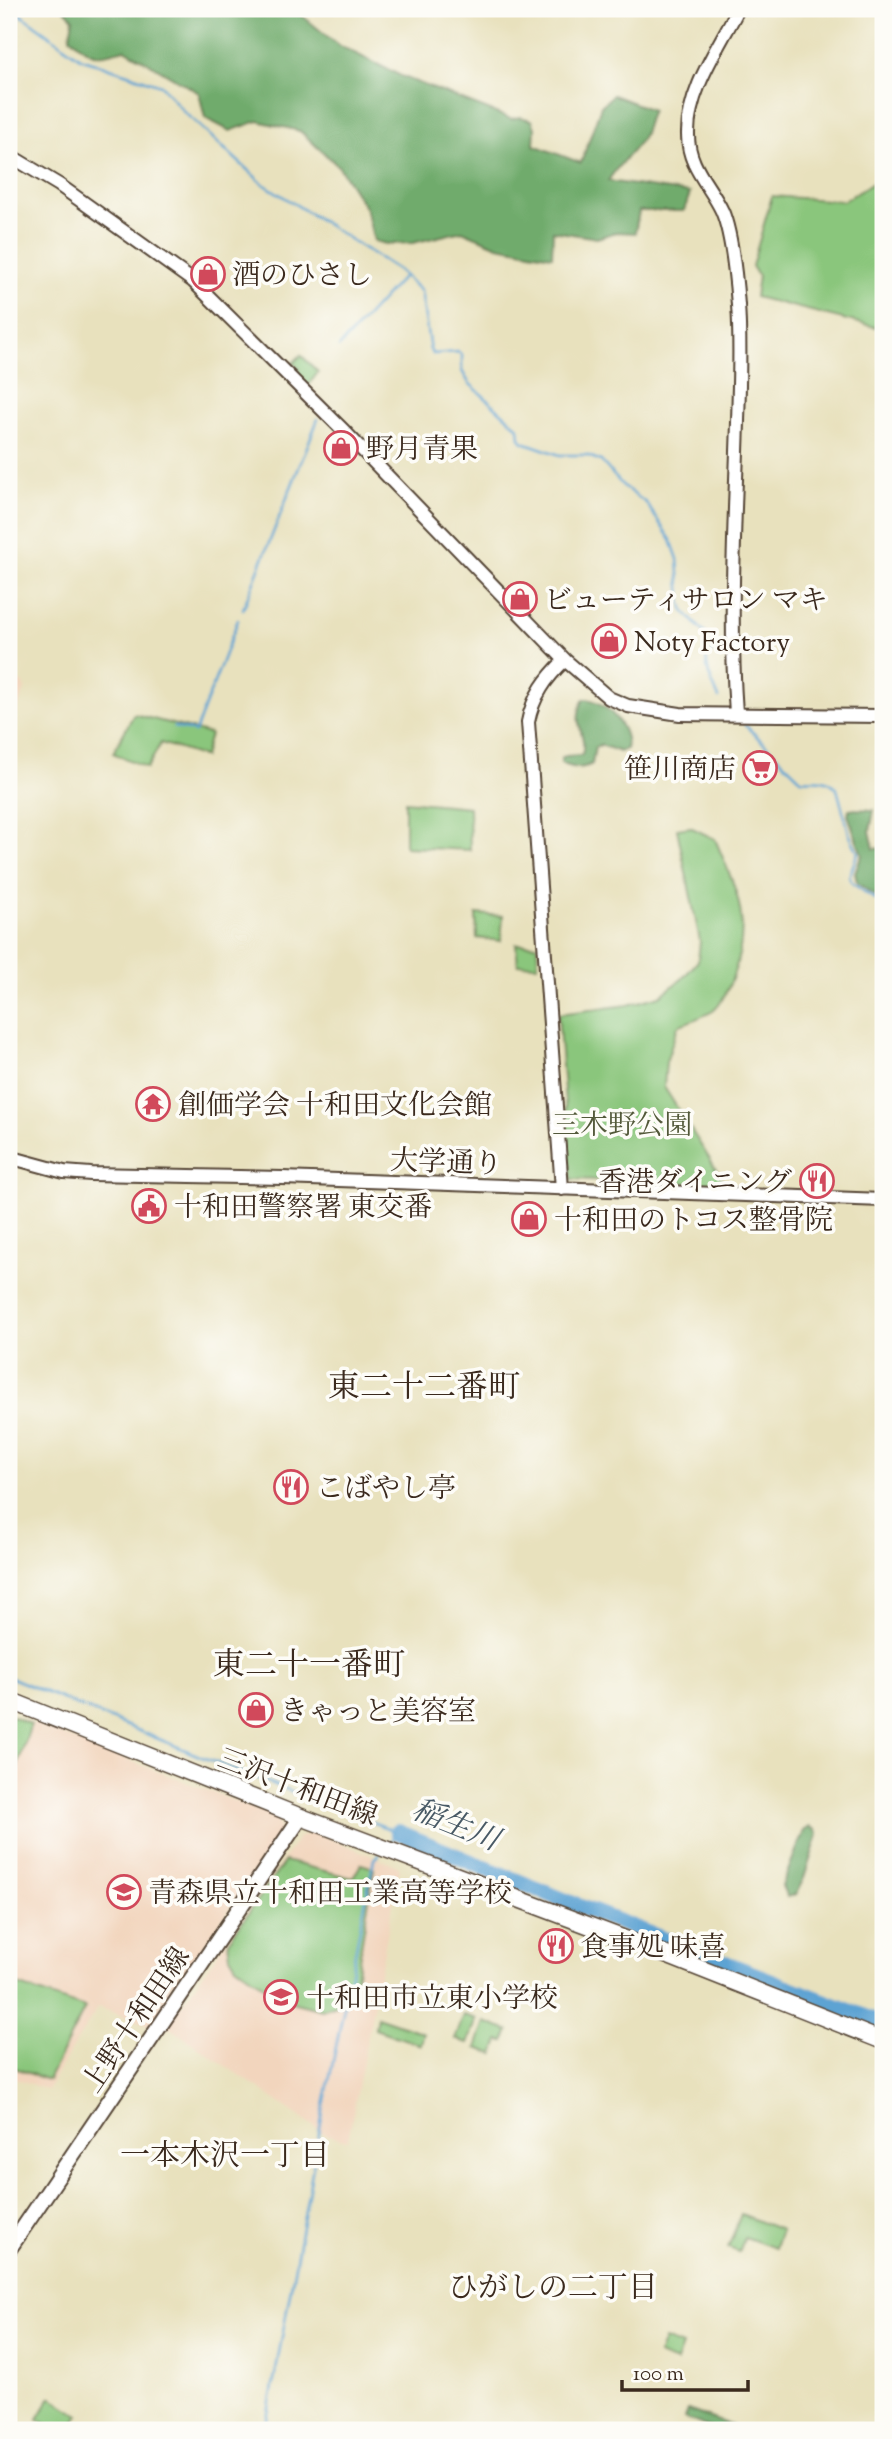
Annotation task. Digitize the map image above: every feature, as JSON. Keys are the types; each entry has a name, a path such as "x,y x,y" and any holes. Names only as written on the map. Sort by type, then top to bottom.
{"main road":[{"name":"三沢十和田線","path":"9,1700 301,1817 883,2040"},
{"name":"上野十和田線","path":"9,2249 301,1817"}],"street":[{"path":"736,713 732,653 739,388 738,305 727,228 717,202 693,165 687,137 688,119 700,84 738,9"},
{"path":"9,155 59,185 193,281 343,430 565,660 600,692 620,704 680,714 883,716"},
{"path":"562,1189 528,722 534,698 542,684 565,660"},
{"name":"大学通り","path":"9,1157 64,1172 91,1174 883,1200"}],"shaded area":[{"path":"9,678 23,684 25,689 9,731"},
{"name":"青森県立十和田工業高等学校","path":"9,1714 276,1817 281,1831 151,2026 98,2007 47,2090 9,2076"},
{"name":"十和田市立東小学校","path":"313,1832 400,1867 348,2140 325,2134 167,2026 298,1838"}],"green space":[{"path":"64,9 294,9 338,45 401,76 511,119 520,117 532,120 535,128 534,145 581,163 601,106 613,95 652,110 642,138 608,181 690,193 684,211 639,211 635,233 616,232 597,238 553,231 552,256 498,246 462,231 413,243 386,244 374,241 366,209 339,167 300,131 258,121 230,131 205,118 199,93 125,49 101,55 90,53 70,37 73,18"},
{"path":"883,177 883,329 755,297 758,276 752,266 772,196 843,201"},
{"path":"301,355 318,372 308,386 296,373 299,369 293,363"},
{"path":"584,699 600,704 614,716 624,733 626,749 620,752 601,745 595,747 592,764 576,768 561,763 561,758 582,755 583,740 579,715"},
{"path":"134,714 210,734 204,757 161,743 147,768 113,753"},
{"path":"405,801 469,807 470,850 405,847"},
{"path":"849,809 874,810 870,831 874,849 883,848 883,901 857,883 855,872 862,855 848,815"},
{"name":"三木野公園","path":"690,827 715,839 736,891 742,923 741,940 732,979 719,1004 713,1011 678,1026 666,1062 664,1087 726,1185 571,1179 558,1014 628,1005 660,996 682,979 698,961 700,941 677,829"},
{"path":"476,914 503,916 501,941 477,938"},
{"path":"516,944 537,945 538,965 518,964"},
{"path":"9,1715 31,1724 9,1792"},
{"path":"810,1827 816,1830 818,1835 804,1878 796,1894 787,1897 782,1886 804,1831"},
{"path":"285,1861 353,1878 361,1864 374,1868 355,1985 345,2002 322,2010 284,2000 236,1966 230,1956 228,1942"},
{"path":"9,1982 85,2008 48,2080 9,2066"},
{"path":"464,2015 477,2019 468,2043 455,2039"},
{"path":"377,2017 424,2033 421,2045 375,2029"},
{"path":"485,2022 509,2031 504,2041 499,2040 494,2054 476,2048"},
{"path":"741,2214 781,2230 775,2248 745,2237 739,2252 728,2248"},
{"path":"664,2339 682,2346 676,2362 658,2355"},
{"path":"51,2397 79,2415 70,2430 60,2426 56,2430 38,2419"},
{"path":"688,2410 743,2430 715,2430 685,2418"}],"waterway":[{"path":"13,9 80,58 161,85 183,111 262,183 398,270 421,291 430,350 433,354 458,352 462,355 462,371 469,383 519,428 523,442 560,455 586,455 601,461 624,487 646,503 671,540 678,559 684,611 716,645 717,649 707,655 707,666 719,698"},
{"path":"339,347 403,277"},
{"path":"243,609 318,419"},
{"path":"174,727 195,732 238,620"},
{"path":"745,725 801,779 829,782 837,789 850,836 858,852 849,877 852,883 883,905"},
{"name":"稲生川","path":"9,1677 207,1759 398,1832 388,1844"},
{"name":"稲生川","path":"398,1832 588,1910 883,2024"},
{"path":"265,2430 324,2106 374,1859 379,1854"}],"place":[{"name":"酒のひさし","path":"208,274"},
{"name":"野月青果","path":"341,448"},
{"name":"ビューティサロン マキ","path":"520,599"},
{"name":"Noty Factory","path":"609,641"},
{"name":"笹川商店","path":"760,768"},
{"name":"創価学会 十和田文化会館","path":"153,1104"},
{"name":"香港ダイニング","path":"817,1181"},
{"name":"十和田警察署 東交番","path":"149,1206"},
{"name":"十和田のトコス整骨院","path":"529,1219"},
{"name":"こばやし亭","path":"291,1487"},
{"name":"きゃっと美容室","path":"256,1710"},
{"name":"青森県立十和田工業高等学校","path":"124,1892"},
{"name":"食事処 味喜","path":"556,1946"},
{"name":"十和田市立東小学校","path":"281,1997"}],"district":[{"name":"東二十二番町","path":"424,1386"},
{"name":"東二十一番町","path":"309,1664"},
{"name":"一本木沢一丁目","path":"225,2155"},
{"name":"ひがしの二丁目","path":"553,2287"}]}
